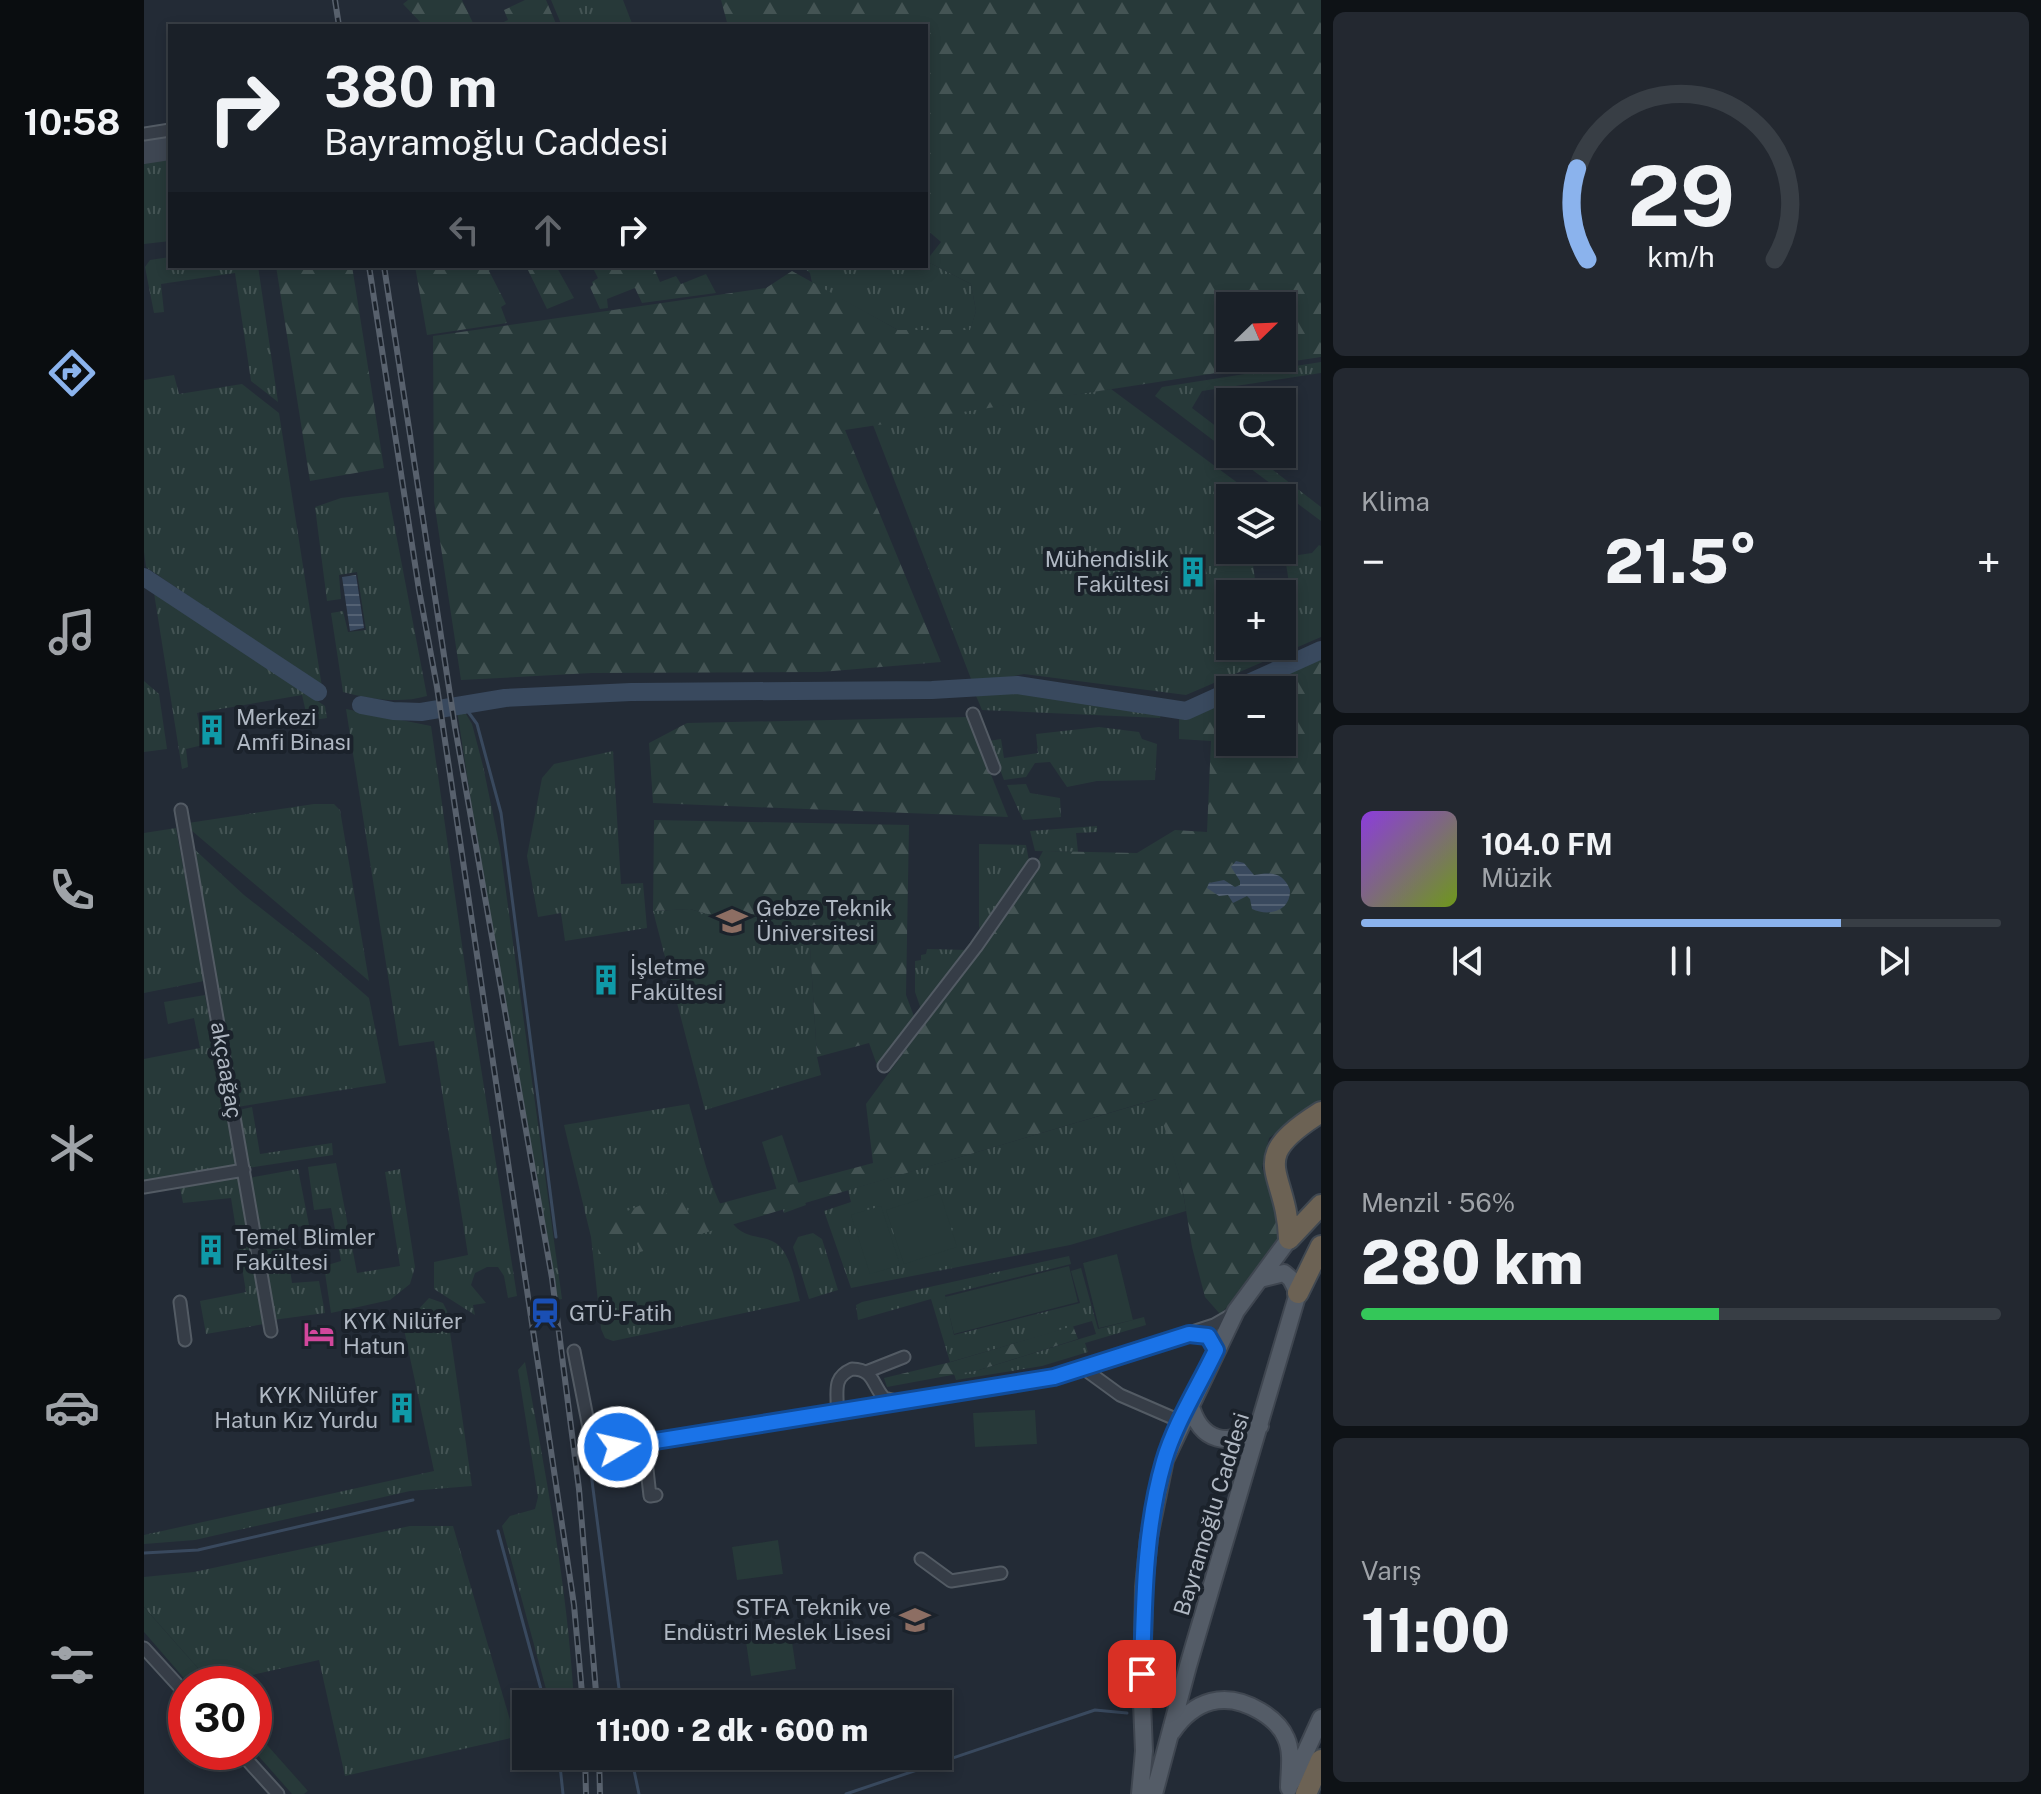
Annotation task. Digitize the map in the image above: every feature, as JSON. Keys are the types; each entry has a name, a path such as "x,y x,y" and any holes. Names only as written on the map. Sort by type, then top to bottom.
{"highway":[{"path":"1289,1239 1288,1211 1276,1178 1274,1156 1293,1129 1321,1112"},
{"path":"1289,1239 1321,1205"},
{"path":"1298,1293 1321,1246"},
{"path":"1294,1792 1321,1760"}],"main road":[{"name":"Bayramoğlu Caddesi","path":"1140,1794 1144,1751 1144,1587 1149,1537 1165,1460 1236,1311 1289,1239"},
{"path":"1260,1279 1284,1273 1298,1293"},
{"name":"Bayramoğlu Caddesi","path":"1154,1794 1167,1740 1298,1293"},
{"path":"1190,1403 1193,1417 1201,1429 1214,1437 1236,1439 1260,1426"},
{"path":"1167,1740 1186,1715 1201,1706 1223,1699 1243,1702 1270,1717 1286,1737 1294,1792"},
{"path":"1294,1792 1321,1718"}],"street":[{"path":"144,134 168,130"},
{"path":"973,714 994,768"},
{"name":"akçaağaç","path":"181,810 271,1331"},
{"path":"884,1066 981,940 1033,865"},
{"path":"144,1187 244,1170"},
{"path":"180,1302 185,1340"},
{"path":"574,1351 592,1443 618,1447 1054,1377 1214,1325 1236,1311"},
{"path":"1189,1334 1208,1336 1216,1350"},
{"path":"828,1412 837,1408 835,1389 840,1377 852,1369 866,1372 904,1357"},
{"path":"1083,1368 1120,1395 1173,1418"},
{"path":"866,1372 884,1398 909,1401"},
{"path":"644,1443 650,1496 656,1495"},
{"path":"921,1559 951,1581 1001,1573"},
{"path":"144,1648 168,1674"},
{"path":"256,1770 278,1794"}],"green space":[{"path":"408,0 462,0 473,23 422,24 403,4"},
{"path":"525,0 546,0 556,24 499,24 508,20 504,10"},
{"path":"551,0 623,0 632,24 561,24"},
{"path":"721,0 1321,0 1321,357 1296,361 1296,292 1216,292 1216,372 1223,372 845,430 941,662 821,672 592,673 461,680 434,501 433,336 766,288 792,271 898,330 970,330 976,311 971,284 928,262 941,242 928,231 928,24 727,24"},
{"path":"168,157 168,241 144,244 144,161"},
{"path":"168,257 168,268 258,268 278,402 251,381 235,273 161,284 164,312 154,313 145,267 150,260"},
{"path":"928,262 971,284 976,311 970,331 898,330 812,283 810,273 804,268 928,268"},
{"path":"276,268 352,268 384,468 310,481"},
{"path":"415,268 494,268 489,271 506,304 501,307 507,323 427,335"},
{"path":"527,268 557,268 574,298 547,309"},
{"path":"593,268 654,268 660,282 676,276 681,284 706,274 716,293 642,303 635,288 607,299 608,308 600,309 590,287 598,278"},
{"path":"1321,362 1321,373 1202,391 1192,408 1216,426 1216,442 1155,396 1162,387 1257,372 1296,372 1296,366"},
{"path":"174,375 179,394 242,384 279,413 322,687 146,567 144,380"},
{"path":"1111,389 1239,484 1216,484 1216,564 1253,564 1255,580 1216,580 1216,660 1267,660 1230,676 1216,676 1216,682 1186,695 1024,674 973,684 873,425"},
{"path":"1250,468 1270,468 1291,484 1271,484"},
{"path":"1296,488 1321,507 1321,521 1296,502"},
{"path":"388,492 427,696 406,700 343,692 331,613 343,611 348,632 366,630 357,572 339,575 341,599 327,601 315,507 341,498"},
{"path":"1319,545 1321,546 1321,637 1296,648 1296,580 1289,580 1286,564 1296,564 1296,555 1312,553"},
{"path":"154,593 325,706 327,718 308,721 302,695 197,713 203,745 186,749 188,767 182,769"},
{"path":"1321,650 1321,1101 1269,1138 1262,1168 1280,1213 1281,1233 1244,1291 1220,1314 1205,1297 1192,1247 1182,1186 1156,1099 640,1252 634,1234 599,1259 596,1225 679,1188 688,1212 873,1163 866,1104 1019,896 1043,851 1137,853 1175,830 1207,832 1211,741 1179,739 1179,710 1187,711 1216,698 1216,756 1296,756 1296,676 1264,676"},
{"path":"144,681 159,694 167,749 144,752"},
{"path":"1026,688 1163,707 1160,718 982,710 974,691"},
{"path":"346,709 431,726 517,1296 508,1298 504,1276 498,1267 487,1267 475,1273 471,1285 486,1303 473,1305 475,1315 434,1289 434,1262 468,1255 434,1041 399,1046"},
{"path":"463,709 472,724 500,848 562,1299 557,1300 490,925 457,710"},
{"path":"968,717 1008,817 653,803 649,743 687,723"},
{"path":"1099,727 1139,732 1142,739 1157,744 1155,780 1097,781 1067,787 1050,762 1035,763 1026,777 1004,780 989,741 1001,739 1004,758 1038,753 1036,734"},
{"path":"613,751 621,884 643,883 647,928 565,941 561,913 538,917 527,856 542,778 554,764"},
{"path":"1026,784 1030,793 1060,798 1061,817 1023,820 1007,785"},
{"path":"314,804 334,804 340,810 369,981 191,830 188,823"},
{"path":"654,820 909,825 906,995 915,1019 878,1068 869,1043 817,1057 808,915 728,920 690,909 653,911"},
{"path":"1097,826 1097,832 1076,833 1078,852 1035,851 1030,831"},
{"path":"176,828 204,981 144,993 144,833"},
{"path":"979,844 1026,845 1030,866 981,934 979,926"},
{"path":"193,848 244,895 369,998 386,1083 237,1107"},
{"path":"690,909 728,920 808,915 817,1057 821,1075 705,1110 653,911"},
{"path":"927,949 968,950 922,1012 915,992 915,961 921,960"},
{"path":"205,995 236,1165 144,1181 144,1059 200,1048 194,1018 168,1024 164,1002"},
{"path":"1157,1099 1186,1211 1070,1245 851,1288 824,1211 851,1202 848,1190"},
{"path":"689,1104 701,1150 725,1213 743,1232 772,1241 784,1251 800,1301 613,1341 605,1338 601,1329 591,1237 564,1125"},
{"path":"252,1107 260,1154 332,1143 333,1155 248,1168 239,1110"},
{"path":"782,1135 806,1205 784,1213 762,1142"},
{"path":"336,1163 357,1273 400,1266 385,1172 400,1169 415,1267 410,1284 390,1300 331,1313 324,1266 341,1261 331,1208 314,1210 308,1167"},
{"path":"298,1169 309,1225 284,1229 292,1283 319,1281 325,1313 273,1320 249,1178"},
{"path":"240,1178 264,1324 206,1334 200,1301 246,1292 231,1198 183,1203 180,1187"},
{"path":"940,1193 957,1247 904,1264 886,1210"},
{"path":"881,1206 900,1265 870,1274 851,1215"},
{"path":"813,1233 822,1239 838,1290 809,1299 793,1247 798,1237"},
{"path":"1117,1254 1133,1320 1099,1328 1083,1263"},
{"path":"1069,1256 1071,1264 945,1295 954,1335 1080,1303 1071,1271 1081,1268 1098,1329 1144,1317 1146,1325 1085,1343 1088,1352 1042,1366 956,1380 954,1374 979,1370 1096,1334 1092,1321 950,1362 931,1299 858,1320 856,1305 862,1302"},
{"path":"1069,1266 1078,1302 954,1334 945,1297"},
{"path":"429,1298 443,1303 447,1311 472,1486 410,1491 195,1540 144,1544 144,1535 434,1471 402,1320 416,1312"},
{"path":"1073,1326 1078,1339 979,1370 887,1387 884,1378 951,1362"},
{"path":"525,1362 561,1575 573,1690 546,1690 502,1526 510,1516 535,1509 538,1497 518,1370"},
{"path":"1035,1410 1037,1444 975,1447 973,1413"},
{"path":"410,1526 453,1526 512,1727 512,1738 345,1776 319,1660 272,1671 272,1666 196,1666 144,1607 144,1577 194,1572"},
{"path":"778,1540 783,1574 737,1580 732,1547"},
{"path":"144,1607 196,1666 173,1666 144,1632"},
{"path":"791,1635 796,1669 751,1676 746,1642"},
{"path":"272,1750 308,1791 292,1794 271,1770"}],"water":[{"path":"356,575 364,628 350,631 342,577"},
{"path":"1236,861 1244,863 1254,875 1271,874 1284,880 1290,890 1287,903 1272,912 1259,911 1252,909 1247,896 1233,903 1228,895 1219,896 1207,888 1209,883 1224,880 1235,887 1240,885 1231,867"}],"waterway":[{"path":"144,577 318,692"},
{"path":"1264,676 1321,650"},
{"path":"361,705 421,712 505,698 631,692 932,690 1017,685 1186,711 1216,697"},
{"path":"464,706 477,724 501,813 556,1237"},
{"path":"588,1450 619,1690"},
{"path":"144,1553 198,1550 413,1500"},
{"path":"498,1531 541,1690"},
{"path":"846,1794 1095,1710 1127,1713"},
{"path":"560,1770 563,1794"},
{"path":"634,1770 639,1794"}],"taxiway":[{"path":"144,150 168,146"}],"railway":[{"path":"335,0 339,24"},
{"path":"369,268 437,687 574,1605 582,1690"},
{"path":"384,268 455,727 552,1278 579,1489 596,1690"},
{"path":"585,1770 586,1794"},
{"path":"599,1770 600,1794"}],"place":[{"name":"Mühendislik Fakültesi","path":"1193,572"},
{"name":"Merkezi Amfi Binası","path":"212,730"},
{"name":"Gebze Teknik Üniversitesi","path":"732,921"},
{"name":"İşletme Fakültesi","path":"606,980"},
{"name":"Temel Blimler Fakültesi","path":"211,1250"},
{"name":"GTÜ-Fatih","path":"545,1313"},
{"name":"KYK Nilüfer Hatun","path":"319,1334"},
{"name":"KYK Nilüfer Hatun Kız Yurdu","path":"402,1408"},
{"name":"STFA Teknik ve Endüstri Meslek Lisesi","path":"915,1620"}],"route":[{"path":"618,1447 1054,1377 1189,1334 1208,1336 1216,1350 1165,1460 1149,1537 1144,1587 1142,1674"}]}
